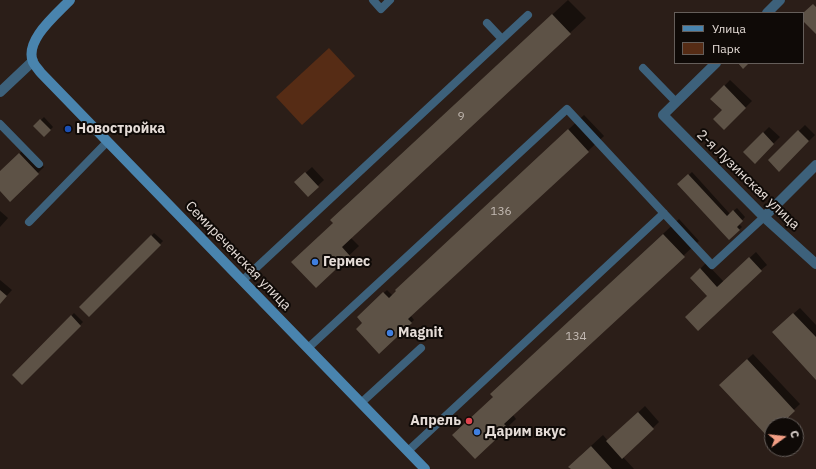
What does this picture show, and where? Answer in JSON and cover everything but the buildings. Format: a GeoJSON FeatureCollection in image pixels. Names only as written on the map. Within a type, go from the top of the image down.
{"type":"FeatureCollection","features":[{"type":"Feature","properties":{"kind":"main road"},"geometry":{"type":"LineString","coordinates":[[33,61],[33,46],[42,28],[70,0]]}},
{"type":"Feature","properties":{"kind":"main road","name":"Семиреченская улица"},"geometry":{"type":"LineString","coordinates":[[33,61],[40,73],[425,469]]}},
{"type":"Feature","properties":{"kind":"street"},"geometry":{"type":"LineString","coordinates":[[768,12],[780,0]]}},
{"type":"Feature","properties":{"kind":"street"},"geometry":{"type":"LineString","coordinates":[[0,92],[33,61]]}},
{"type":"Feature","properties":{"kind":"street"},"geometry":{"type":"LineString","coordinates":[[676,102],[715,64]]}},
{"type":"Feature","properties":{"kind":"street","name":"2-я Лузинская улица"},"geometry":{"type":"LineString","coordinates":[[676,102],[663,115],[764,217],[816,264]]}},
{"type":"Feature","properties":{"kind":"street"},"geometry":{"type":"LineString","coordinates":[[764,217],[816,165]]}},
{"type":"Feature","properties":{"kind":"lane"},"geometry":{"type":"LineString","coordinates":[[373,0],[381,9],[390,0]]}},
{"type":"Feature","properties":{"kind":"lane"},"geometry":{"type":"LineString","coordinates":[[242,280],[528,15]]}},
{"type":"Feature","properties":{"kind":"lane"},"geometry":{"type":"LineString","coordinates":[[487,23],[502,39]]}},
{"type":"Feature","properties":{"kind":"lane"},"geometry":{"type":"LineString","coordinates":[[643,68],[676,102]]}},
{"type":"Feature","properties":{"kind":"lane"},"geometry":{"type":"LineString","coordinates":[[308,348],[567,109],[712,265],[764,217]]}},
{"type":"Feature","properties":{"kind":"lane"},"geometry":{"type":"LineString","coordinates":[[0,124],[39,164]]}},
{"type":"Feature","properties":{"kind":"lane"},"geometry":{"type":"LineString","coordinates":[[29,222],[108,142]]}},
{"type":"Feature","properties":{"kind":"lane"},"geometry":{"type":"LineString","coordinates":[[408,451],[664,213]]}},
{"type":"Feature","properties":{"kind":"lane"},"geometry":{"type":"LineString","coordinates":[[361,403],[421,348]]}},
{"type":"Feature","properties":{"kind":"green space"},"geometry":{"type":"Polygon","coordinates":[[[329,48],[355,76],[302,125],[276,97],[329,48]]]}},
{"type":"Feature","properties":{"kind":"place","name":"Новостройка"},"geometry":{"type":"Point","coordinates":[68,129]}},
{"type":"Feature","properties":{"kind":"place","name":"Гермес"},"geometry":{"type":"Point","coordinates":[315,262]}},
{"type":"Feature","properties":{"kind":"place","name":"Magnit"},"geometry":{"type":"Point","coordinates":[390,333]}},
{"type":"Feature","properties":{"kind":"place","name":"Апрель"},"geometry":{"type":"Point","coordinates":[469,421]}},
{"type":"Feature","properties":{"kind":"place","name":"Дарим вкус"},"geometry":{"type":"Point","coordinates":[477,432]}}]}
